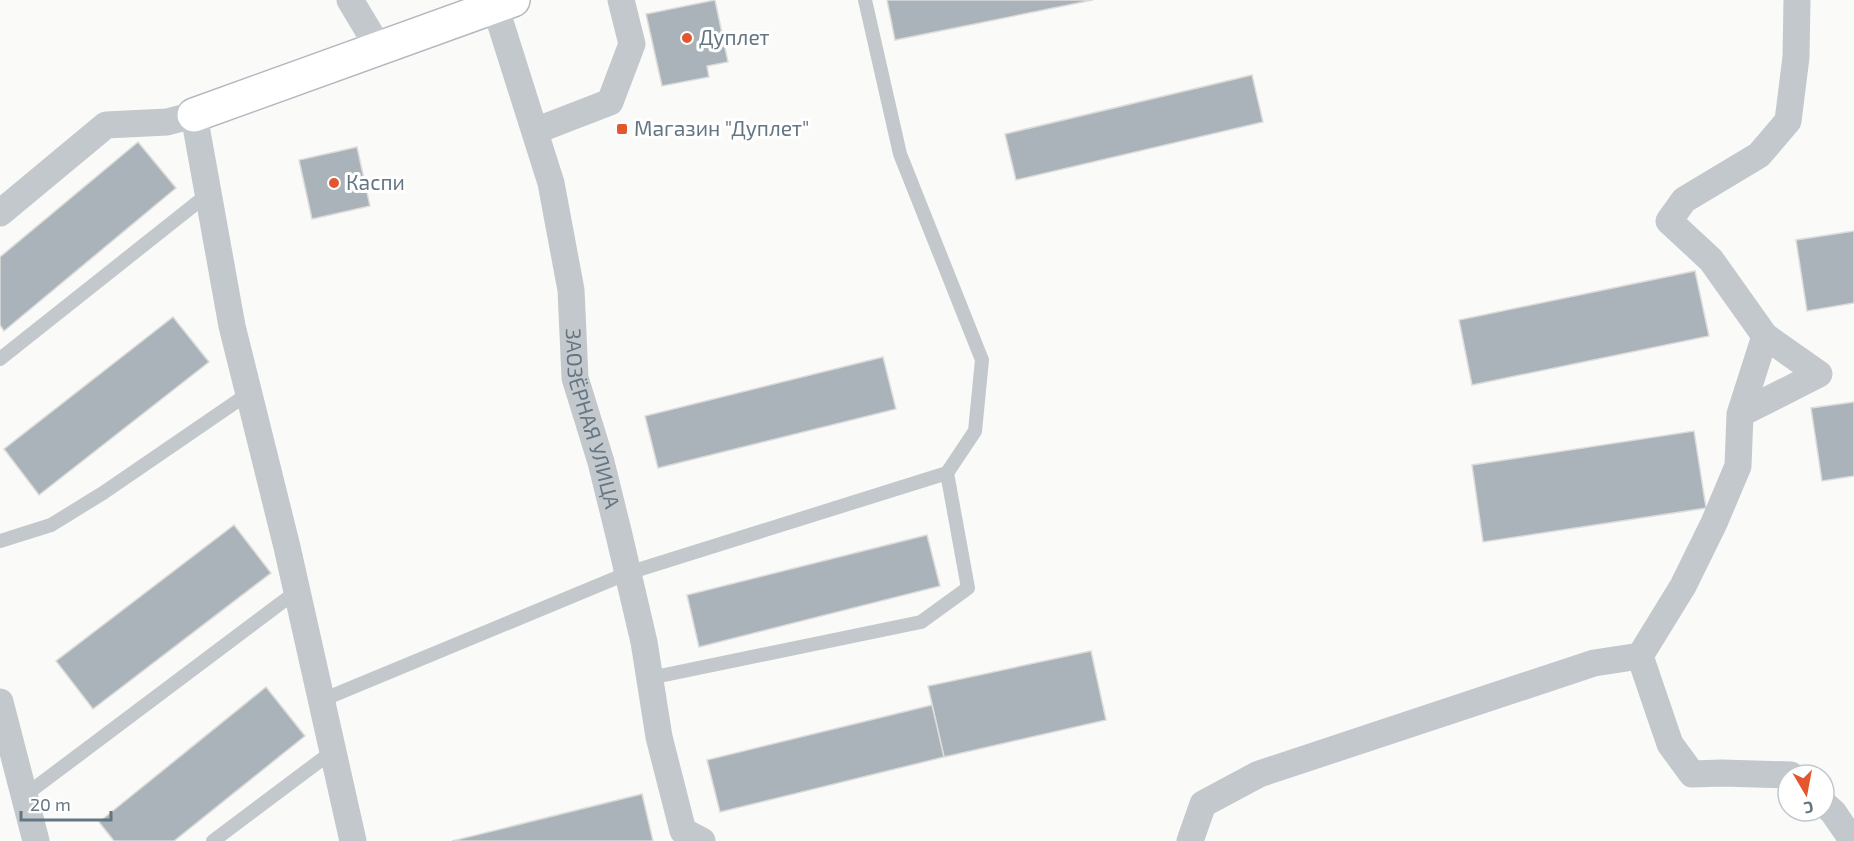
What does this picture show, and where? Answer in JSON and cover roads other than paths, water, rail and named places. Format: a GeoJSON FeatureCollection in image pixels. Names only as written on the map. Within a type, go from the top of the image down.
{"type":"FeatureCollection","features":[{"type":"Feature","properties":{"kind":"street"},"geometry":{"type":"LineString","coordinates":[[350,0],[380,50]]}},
{"type":"Feature","properties":{"kind":"street"},"geometry":{"type":"LineString","coordinates":[[535,131],[610,102],[632,44],[621,0]]}},
{"type":"Feature","properties":{"kind":"street"},"geometry":{"type":"LineString","coordinates":[[1740,414],[1820,375],[1766,336],[1711,260],[1669,221],[1684,200],[1758,155],[1788,121],[1796,57],[1797,0]]}},
{"type":"Feature","properties":{"kind":"street","name":"ЗАОЗЁРНАЯ УЛИЦА"},"geometry":{"type":"LineString","coordinates":[[0,213],[106,125],[167,122],[194,115],[380,50],[499,2],[551,183],[571,290],[575,378],[601,462],[644,642],[659,737],[689,838]]}},
{"type":"Feature","properties":{"kind":"street"},"geometry":{"type":"LineString","coordinates":[[194,115],[232,326],[297,591],[353,841]]}},
{"type":"Feature","properties":{"kind":"street"},"geometry":{"type":"LineString","coordinates":[[1766,336],[1740,414],[1738,466],[1714,523],[1683,586],[1641,656],[1670,744],[1692,774],[1722,772],[1776,774]]}},
{"type":"Feature","properties":{"kind":"street"},"geometry":{"type":"LineString","coordinates":[[1190,841],[1203,804],[1259,774],[1594,663],[1641,656]]}},
{"type":"Feature","properties":{"kind":"street"},"geometry":{"type":"LineString","coordinates":[[0,702],[36,841]]}},
{"type":"Feature","properties":{"kind":"street"},"geometry":{"type":"LineString","coordinates":[[1836,816],[1853,841]]}},
{"type":"Feature","properties":{"kind":"lane"},"geometry":{"type":"LineString","coordinates":[[322,700],[628,573],[947,473],[975,431],[982,360],[900,154],[865,0]]}},
{"type":"Feature","properties":{"kind":"lane"},"geometry":{"type":"LineString","coordinates":[[0,358],[208,194]]}},
{"type":"Feature","properties":{"kind":"lane"},"geometry":{"type":"LineString","coordinates":[[0,540],[51,525],[103,493],[249,393]]}},
{"type":"Feature","properties":{"kind":"lane"},"geometry":{"type":"LineString","coordinates":[[650,678],[921,622],[968,588],[947,473]]}},
{"type":"Feature","properties":{"kind":"lane"},"geometry":{"type":"LineString","coordinates":[[24,796],[297,591]]}},
{"type":"Feature","properties":{"kind":"lane"},"geometry":{"type":"LineString","coordinates":[[213,841],[333,751]]}},
{"type":"Feature","properties":{"kind":"place","name":"Дуплет"},"geometry":{"type":"Point","coordinates":[687,38]}},
{"type":"Feature","properties":{"kind":"place","name":"Магазин \"Дуплет\""},"geometry":{"type":"Point","coordinates":[622,129]}},
{"type":"Feature","properties":{"kind":"place","name":"Каспи"},"geometry":{"type":"Point","coordinates":[334,183]}}]}
